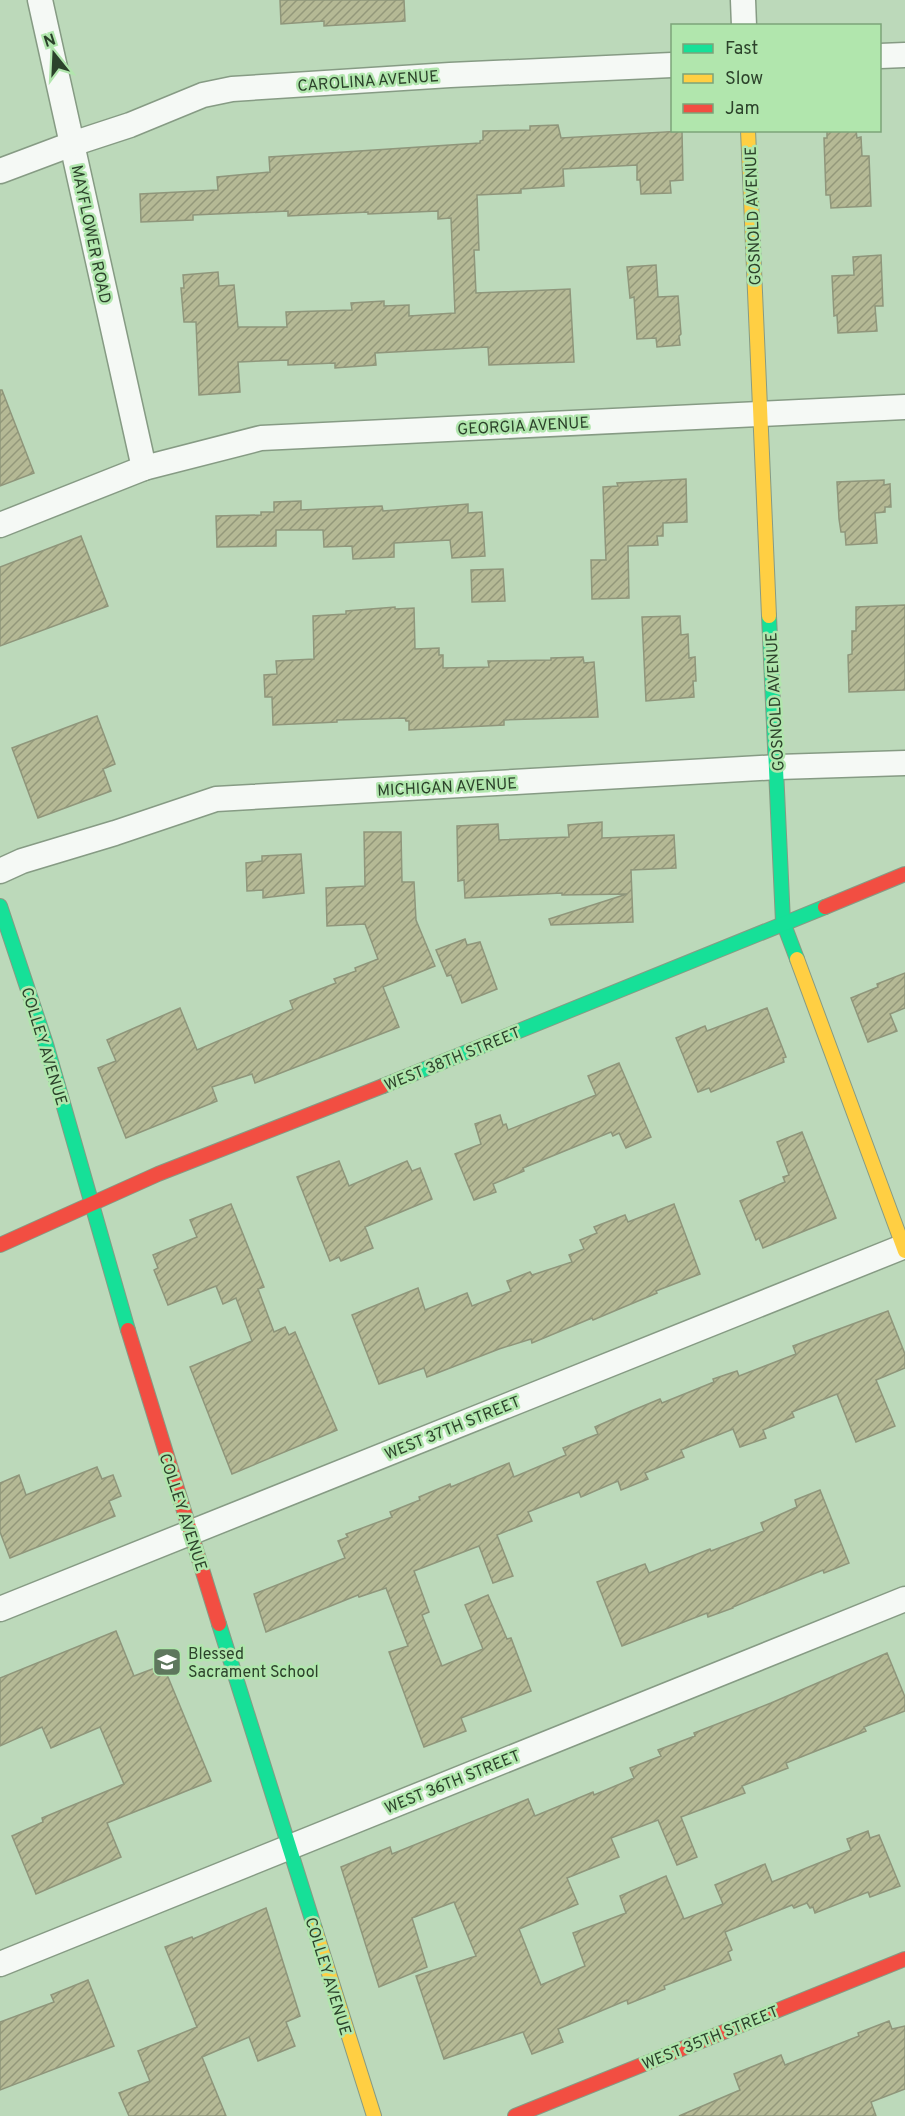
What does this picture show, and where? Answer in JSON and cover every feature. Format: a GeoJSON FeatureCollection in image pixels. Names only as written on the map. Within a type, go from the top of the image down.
{"type":"FeatureCollection","features":[{"type":"Feature","properties":{"kind":"main road","name":"GOSNOLD AVENUE"},"geometry":{"type":"LineString","coordinates":[[748,132],[759,414],[778,767],[783,922],[904,1248]]}},
{"type":"Feature","properties":{"kind":"main road","name":"WEST 38TH STREET"},"geometry":{"type":"LineString","coordinates":[[0,1245],[158,1174],[472,1051],[905,874]]}},
{"type":"Feature","properties":{"kind":"main road","name":"COLLEY AVENUE"},"geometry":{"type":"LineString","coordinates":[[0,906],[46,1044],[137,1363],[374,2116]]}},
{"type":"Feature","properties":{"kind":"main road","name":"WEST 35TH STREET"},"geometry":{"type":"LineString","coordinates":[[516,2116],[905,1959]]}},
{"type":"Feature","properties":{"kind":"street","name":"MAYFLOWER ROAD"},"geometry":{"type":"LineString","coordinates":[[40,0],[144,468]]}},
{"type":"Feature","properties":{"kind":"street"},"geometry":{"type":"LineString","coordinates":[[743,0],[744,24]]}},
{"type":"Feature","properties":{"kind":"street"},"geometry":{"type":"LineString","coordinates":[[881,56],[905,55]]}},
{"type":"Feature","properties":{"kind":"street","name":"CAROLINA AVENUE"},"geometry":{"type":"LineString","coordinates":[[0,171],[130,125],[203,95],[232,88],[671,65]]}},
{"type":"Feature","properties":{"kind":"street","name":"GEORGIA AVENUE"},"geometry":{"type":"LineString","coordinates":[[0,525],[144,468],[261,438],[905,407]]}},
{"type":"Feature","properties":{"kind":"street","name":"MICHIGAN AVENUE"},"geometry":{"type":"LineString","coordinates":[[0,871],[22,861],[216,799],[778,767],[905,763]]}},
{"type":"Feature","properties":{"kind":"street","name":"WEST 37TH STREET"},"geometry":{"type":"LineString","coordinates":[[0,1609],[904,1248]]}},
{"type":"Feature","properties":{"kind":"street","name":"WEST 36TH STREET"},"geometry":{"type":"LineString","coordinates":[[0,1964],[905,1599]]}},
{"type":"Feature","properties":{"kind":"building"},"geometry":{"type":"Polygon","coordinates":[[[280,0],[404,0],[405,21],[324,26],[324,21],[281,24],[280,0]]]}},
{"type":"Feature","properties":{"kind":"building"},"geometry":{"type":"Polygon","coordinates":[[[558,125],[561,138],[682,132],[683,180],[670,181],[671,193],[641,194],[640,180],[637,180],[637,165],[563,169],[564,186],[521,189],[521,193],[477,195],[479,250],[474,250],[476,293],[570,289],[574,362],[489,365],[488,347],[375,353],[376,365],[335,368],[335,363],[288,365],[288,360],[238,362],[240,392],[199,395],[196,322],[184,322],[181,288],[184,288],[183,275],[218,272],[219,286],[234,285],[238,327],[287,327],[286,312],[352,310],[351,303],[384,301],[384,306],[409,305],[409,316],[455,313],[451,218],[438,219],[438,211],[288,216],[288,211],[193,215],[193,220],[141,222],[140,194],[218,190],[217,177],[270,172],[269,157],[480,143],[483,140],[483,131],[530,130],[530,126],[558,125]]]}},
{"type":"Feature","properties":{"kind":"building"},"geometry":{"type":"Polygon","coordinates":[[[827,132],[856,132],[857,138],[861,137],[862,156],[869,156],[871,206],[831,208],[830,195],[826,195],[824,138],[827,138],[827,132]]]}},
{"type":"Feature","properties":{"kind":"building"},"geometry":{"type":"Polygon","coordinates":[[[881,255],[883,306],[875,306],[877,331],[838,333],[837,315],[834,316],[832,276],[854,275],[853,257],[881,255]]]}},
{"type":"Feature","properties":{"kind":"building"},"geometry":{"type":"Polygon","coordinates":[[[656,265],[658,297],[678,296],[680,345],[657,347],[656,338],[637,339],[634,297],[630,298],[627,267],[656,265]]]}},
{"type":"Feature","properties":{"kind":"building"},"geometry":{"type":"Polygon","coordinates":[[[0,390],[2,390],[34,473],[0,486],[0,390]]]}},
{"type":"Feature","properties":{"kind":"building"},"geometry":{"type":"Polygon","coordinates":[[[686,479],[687,522],[663,523],[663,536],[657,536],[658,545],[628,546],[629,598],[592,599],[591,560],[606,560],[603,487],[618,486],[617,483],[686,479]]]}},
{"type":"Feature","properties":{"kind":"building"},"geometry":{"type":"Polygon","coordinates":[[[884,480],[884,485],[890,484],[891,507],[885,507],[885,512],[875,513],[877,543],[846,545],[845,532],[841,532],[839,519],[837,482],[884,480]]]}},
{"type":"Feature","properties":{"kind":"building"},"geometry":{"type":"Polygon","coordinates":[[[301,501],[301,510],[382,506],[383,511],[468,504],[468,513],[482,512],[485,556],[452,558],[450,540],[394,543],[394,557],[353,559],[352,546],[324,547],[323,530],[276,530],[276,546],[217,547],[216,516],[261,515],[261,512],[274,512],[274,502],[301,501]]]}},
{"type":"Feature","properties":{"kind":"building"},"geometry":{"type":"Polygon","coordinates":[[[81,536],[108,606],[0,646],[0,567],[81,536]]]}},
{"type":"Feature","properties":{"kind":"building"},"geometry":{"type":"Polygon","coordinates":[[[503,569],[505,601],[472,602],[471,570],[503,569]]]}},
{"type":"Feature","properties":{"kind":"building"},"geometry":{"type":"Polygon","coordinates":[[[905,605],[905,690],[849,692],[848,655],[852,654],[852,631],[856,631],[856,607],[905,605]]]}},
{"type":"Feature","properties":{"kind":"building"},"geometry":{"type":"Polygon","coordinates":[[[395,607],[395,609],[414,608],[415,649],[439,648],[439,655],[443,655],[443,668],[489,667],[488,661],[551,660],[551,658],[583,657],[584,663],[594,662],[598,717],[504,720],[504,725],[409,730],[409,721],[405,718],[273,725],[272,697],[265,697],[264,675],[277,674],[276,661],[314,659],[313,616],[395,607]]]}},
{"type":"Feature","properties":{"kind":"building"},"geometry":{"type":"Polygon","coordinates":[[[680,616],[681,635],[688,634],[689,658],[695,657],[694,697],[646,701],[642,617],[680,616]]]}},
{"type":"Feature","properties":{"kind":"building"},"geometry":{"type":"Polygon","coordinates":[[[97,716],[115,764],[103,769],[111,791],[38,818],[12,748],[97,716]]]}},
{"type":"Feature","properties":{"kind":"building"},"geometry":{"type":"Polygon","coordinates":[[[602,822],[602,838],[674,835],[676,868],[631,870],[633,922],[551,925],[549,919],[627,894],[562,895],[562,893],[465,898],[464,880],[458,881],[457,826],[498,824],[499,840],[569,837],[568,825],[602,822]]]}},
{"type":"Feature","properties":{"kind":"building"},"geometry":{"type":"Polygon","coordinates":[[[364,832],[401,832],[402,882],[414,882],[416,920],[435,966],[383,987],[399,1027],[255,1083],[252,1074],[212,1087],[217,1101],[126,1138],[98,1068],[116,1061],[107,1040],[180,1008],[197,1050],[293,1009],[290,1001],[336,983],[334,979],[356,971],[355,968],[378,959],[365,924],[327,926],[326,888],[365,886],[364,832]]]}},
{"type":"Feature","properties":{"kind":"building"},"geometry":{"type":"Polygon","coordinates":[[[301,854],[304,893],[263,898],[263,890],[247,891],[246,863],[262,861],[262,856],[301,854]]]}},
{"type":"Feature","properties":{"kind":"building"},"geometry":{"type":"Polygon","coordinates":[[[465,939],[467,945],[480,942],[497,989],[462,1003],[451,975],[447,976],[436,950],[465,939]]]}},
{"type":"Feature","properties":{"kind":"building"},"geometry":{"type":"Polygon","coordinates":[[[905,973],[905,1008],[890,1014],[897,1031],[868,1042],[851,998],[905,973]]]}},
{"type":"Feature","properties":{"kind":"building"},"geometry":{"type":"Polygon","coordinates":[[[767,1008],[786,1057],[783,1058],[784,1062],[711,1092],[709,1088],[698,1092],[676,1038],[705,1026],[707,1031],[767,1008]]]}},
{"type":"Feature","properties":{"kind":"building"},"geometry":{"type":"Polygon","coordinates":[[[619,1063],[651,1137],[626,1148],[619,1133],[613,1136],[611,1132],[523,1168],[524,1171],[493,1184],[496,1192],[474,1200],[455,1154],[481,1144],[475,1124],[500,1115],[503,1125],[506,1124],[508,1130],[596,1095],[588,1076],[619,1063]]]}},
{"type":"Feature","properties":{"kind":"building"},"geometry":{"type":"Polygon","coordinates":[[[802,1132],[836,1218],[763,1248],[759,1238],[756,1240],[740,1201],[785,1182],[783,1177],[789,1175],[777,1142],[802,1132]]]}},
{"type":"Feature","properties":{"kind":"building"},"geometry":{"type":"Polygon","coordinates":[[[339,1161],[349,1186],[407,1161],[412,1171],[420,1168],[432,1199],[365,1227],[373,1248],[341,1261],[339,1257],[330,1261],[297,1177],[339,1161]]]}},
{"type":"Feature","properties":{"kind":"building"},"geometry":{"type":"Polygon","coordinates":[[[231,1204],[264,1287],[258,1289],[274,1332],[285,1327],[289,1335],[295,1332],[337,1430],[232,1474],[190,1367],[252,1341],[236,1298],[223,1304],[216,1286],[168,1305],[154,1270],[158,1268],[153,1255],[197,1237],[190,1220],[231,1204]]]}},
{"type":"Feature","properties":{"kind":"building"},"geometry":{"type":"Polygon","coordinates":[[[674,1204],[700,1274],[593,1320],[592,1318],[532,1343],[531,1339],[499,1349],[427,1377],[424,1368],[379,1384],[352,1315],[418,1288],[425,1310],[467,1293],[472,1306],[511,1291],[507,1281],[530,1272],[532,1275],[572,1262],[569,1255],[584,1249],[580,1240],[597,1233],[594,1227],[625,1215],[628,1222],[674,1204]]]}},
{"type":"Feature","properties":{"kind":"building"},"geometry":{"type":"Polygon","coordinates":[[[888,1311],[905,1354],[905,1368],[876,1380],[895,1426],[856,1442],[837,1394],[792,1412],[794,1417],[763,1430],[766,1438],[740,1447],[733,1429],[681,1450],[684,1457],[645,1473],[648,1479],[621,1490],[618,1481],[581,1497],[579,1492],[528,1512],[532,1521],[497,1535],[513,1576],[493,1583],[479,1546],[414,1571],[429,1612],[422,1615],[442,1666],[483,1649],[465,1605],[488,1595],[507,1639],[511,1638],[531,1691],[461,1718],[466,1731],[424,1747],[389,1652],[408,1646],[386,1588],[359,1597],[358,1595],[266,1632],[254,1594],[345,1558],[338,1541],[348,1537],[346,1534],[392,1517],[390,1512],[420,1500],[419,1497],[450,1484],[451,1487],[509,1463],[514,1477],[566,1455],[563,1448],[598,1434],[595,1427],[631,1411],[660,1399],[662,1403],[714,1382],[713,1379],[737,1371],[739,1376],[796,1354],[793,1346],[888,1311]]]}},
{"type":"Feature","properties":{"kind":"building"},"geometry":{"type":"Polygon","coordinates":[[[97,1467],[102,1479],[113,1475],[121,1496],[109,1501],[115,1516],[10,1558],[0,1532],[0,1483],[19,1475],[26,1495],[97,1467]]]}},
{"type":"Feature","properties":{"kind":"building"},"geometry":{"type":"Polygon","coordinates":[[[820,1490],[849,1563],[824,1573],[823,1570],[733,1608],[708,1617],[707,1613],[622,1646],[597,1582],[645,1564],[649,1573],[764,1531],[761,1523],[797,1507],[795,1500],[820,1490]]]}},
{"type":"Feature","properties":{"kind":"building"},"geometry":{"type":"Polygon","coordinates":[[[116,1631],[134,1676],[163,1665],[211,1781],[107,1823],[121,1857],[36,1894],[12,1836],[43,1822],[42,1818],[124,1784],[100,1727],[51,1748],[42,1727],[0,1746],[0,1678],[116,1631]]]}},
{"type":"Feature","properties":{"kind":"building"},"geometry":{"type":"Polygon","coordinates":[[[887,1653],[905,1697],[905,1711],[864,1727],[866,1731],[786,1763],[788,1768],[742,1786],[745,1793],[681,1817],[697,1857],[677,1865],[658,1820],[611,1838],[619,1857],[567,1878],[578,1904],[519,1929],[541,1985],[585,1966],[573,1933],[626,1913],[620,1896],[666,1876],[684,1919],[723,1904],[715,1885],[765,1864],[772,1882],[851,1850],[847,1839],[868,1831],[870,1838],[879,1835],[900,1886],[870,1897],[868,1892],[815,1913],[813,1907],[810,1908],[807,1903],[794,1908],[792,1905],[725,1932],[732,1950],[728,1952],[731,1960],[664,1986],[665,1989],[628,2004],[627,2000],[558,2029],[563,2042],[532,2054],[523,2032],[444,2059],[416,1976],[476,1956],[454,1902],[412,1918],[427,1967],[379,1987],[341,1867],[390,1847],[392,1854],[528,1799],[535,1816],[593,1792],[594,1795],[634,1778],[630,1768],[661,1756],[658,1750],[887,1653]]]}},
{"type":"Feature","properties":{"kind":"building"},"geometry":{"type":"Polygon","coordinates":[[[266,1908],[300,2016],[286,2022],[295,2046],[258,2061],[249,2037],[202,2057],[226,2116],[129,2116],[119,2093],[150,2081],[138,2051],[197,2027],[165,1947],[192,1937],[193,1939],[266,1908]]]}},
{"type":"Feature","properties":{"kind":"building"},"geometry":{"type":"Polygon","coordinates":[[[88,1980],[114,2046],[0,2090],[0,2022],[54,2002],[51,1995],[88,1980]]]}},
{"type":"Feature","properties":{"kind":"building"},"geometry":{"type":"Polygon","coordinates":[[[889,2021],[892,2029],[905,2026],[905,2089],[871,2102],[876,2116],[679,2116],[740,2090],[734,2074],[781,2055],[785,2065],[859,2036],[858,2033],[889,2021]]]}},
{"type":"Feature","properties":{"kind":"traffic: fast"},"geometry":{"type":"LineString","coordinates":[[769,616],[783,922],[797,959]]}},
{"type":"Feature","properties":{"kind":"traffic: fast"},"geometry":{"type":"LineString","coordinates":[[0,906],[46,1044],[128,1330]]}},
{"type":"Feature","properties":{"kind":"traffic: fast"},"geometry":{"type":"LineString","coordinates":[[383,1086],[825,907]]}},
{"type":"Feature","properties":{"kind":"traffic: fast"},"geometry":{"type":"LineString","coordinates":[[219,1624],[315,1929]]}},
{"type":"Feature","properties":{"kind":"traffic: slow"},"geometry":{"type":"LineString","coordinates":[[748,132],[769,616]]}},
{"type":"Feature","properties":{"kind":"traffic: slow"},"geometry":{"type":"LineString","coordinates":[[797,959],[905,1251]]}},
{"type":"Feature","properties":{"kind":"traffic: slow"},"geometry":{"type":"LineString","coordinates":[[315,1929],[374,2116]]}},
{"type":"Feature","properties":{"kind":"traffic: jam"},"geometry":{"type":"LineString","coordinates":[[825,907],[905,874]]}},
{"type":"Feature","properties":{"kind":"traffic: jam"},"geometry":{"type":"LineString","coordinates":[[0,1245],[158,1174],[383,1086]]}},
{"type":"Feature","properties":{"kind":"traffic: jam"},"geometry":{"type":"LineString","coordinates":[[128,1330],[219,1624]]}},
{"type":"Feature","properties":{"kind":"traffic: jam"},"geometry":{"type":"LineString","coordinates":[[515,2116],[905,1959]]}},
{"type":"Feature","properties":{"kind":"place","name":"Blessed Sacrament School"},"geometry":{"type":"Point","coordinates":[167,1662]}}]}
